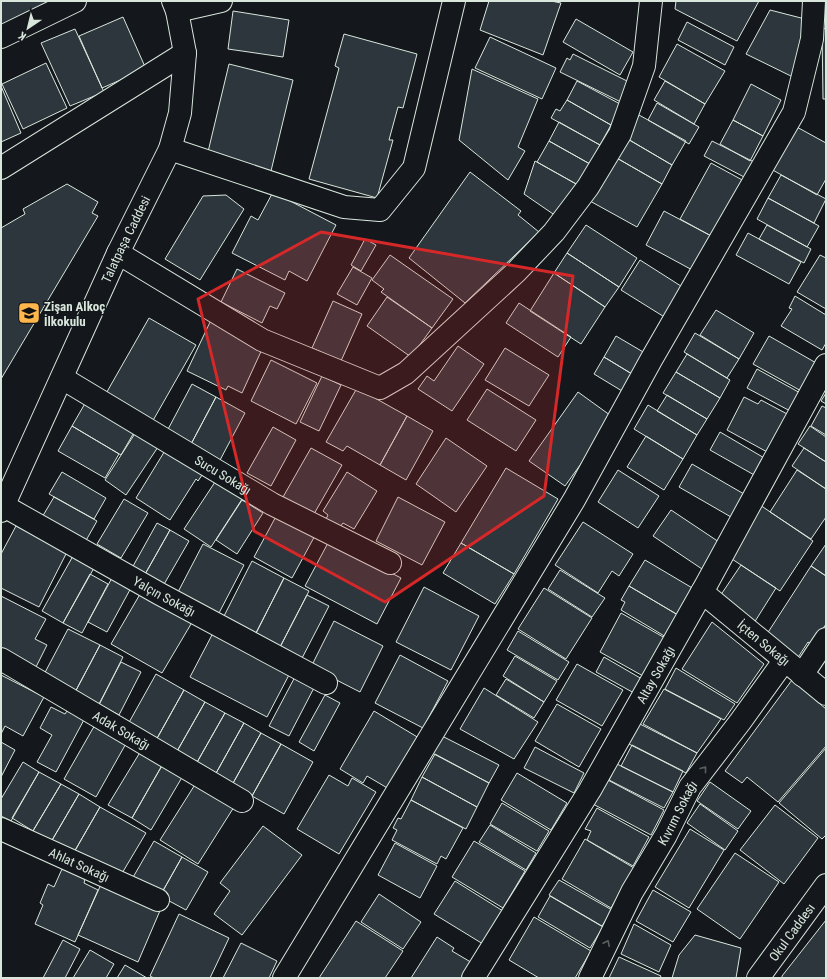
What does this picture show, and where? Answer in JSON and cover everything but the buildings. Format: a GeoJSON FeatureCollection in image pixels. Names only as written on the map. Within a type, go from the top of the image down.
{"type":"FeatureCollection","features":[{"type":"Feature","properties":{"kind":"street"},"geometry":{"type":"LineString","coordinates":[[1,37],[75,1]]}},
{"type":"Feature","properties":{"kind":"street"},"geometry":{"type":"LineString","coordinates":[[175,6],[220,1]]}},
{"type":"Feature","properties":{"kind":"street"},"geometry":{"type":"LineString","coordinates":[[170,149],[344,207],[380,210],[414,168],[454,1]]}},
{"type":"Feature","properties":{"kind":"street"},"geometry":{"type":"LineString","coordinates":[[118,253],[262,340],[380,388],[406,373],[516,272],[554,232],[588,187],[620,134],[644,66],[651,1]]}},
{"type":"Feature","properties":{"kind":"street"},"geometry":{"type":"LineString","coordinates":[[284,978],[574,500],[652,360],[794,112],[812,39],[814,1]]}},
{"type":"Feature","properties":{"kind":"street","name":"Talatpaşa Caddesi"},"geometry":{"type":"LineString","coordinates":[[2,508],[118,253],[170,149],[180,113],[185,53],[175,6]]}},
{"type":"Feature","properties":{"kind":"street"},"geometry":{"type":"LineString","coordinates":[[1,168],[185,53]]}},
{"type":"Feature","properties":{"kind":"street","name":"Altay Sokağı"},"geometry":{"type":"LineString","coordinates":[[473,978],[590,790],[702,592],[826,365]]}},
{"type":"Feature","properties":{"kind":"street","name":"Sucu Sokağı"},"geometry":{"type":"LineString","coordinates":[[62,378],[272,504],[390,563]]}},
{"type":"Feature","properties":{"kind":"street","name":"Yalçın Sokağı"},"geometry":{"type":"LineString","coordinates":[[2,508],[326,683]]}},
{"type":"Feature","properties":{"kind":"street","name":"İçten Sokağı"},"geometry":{"type":"LineString","coordinates":[[702,592],[826,694]]}},
{"type":"Feature","properties":{"kind":"street"},"geometry":{"type":"LineString","coordinates":[[802,675],[826,640]]}},
{"type":"Feature","properties":{"kind":"street","name":"Adak Sokağı"},"geometry":{"type":"LineString","coordinates":[[1,660],[242,801]]}},
{"type":"Feature","properties":{"kind":"street","name":"Kıvrım Sokağı"},"geometry":{"type":"LineString","coordinates":[[590,978],[632,892],[666,835],[690,787],[740,722],[784,661]]}},
{"type":"Feature","properties":{"kind":"street","name":"Ahlat Sokağı"},"geometry":{"type":"LineString","coordinates":[[1,829],[158,900]]}},
{"type":"Feature","properties":{"kind":"street","name":"Okul Caddesı"},"geometry":{"type":"LineString","coordinates":[[758,978],[826,886]]}},
{"type":"Feature","properties":{"kind":"highlighted area"},"geometry":{"type":"Polygon","coordinates":[[[321,232],[573,276],[544,496],[385,602],[254,531],[198,299],[321,232]]]}},
{"type":"Feature","properties":{"kind":"place","name":"Zişan Alkoç İlkokulu"},"geometry":{"type":"Point","coordinates":[29,313]}}]}
